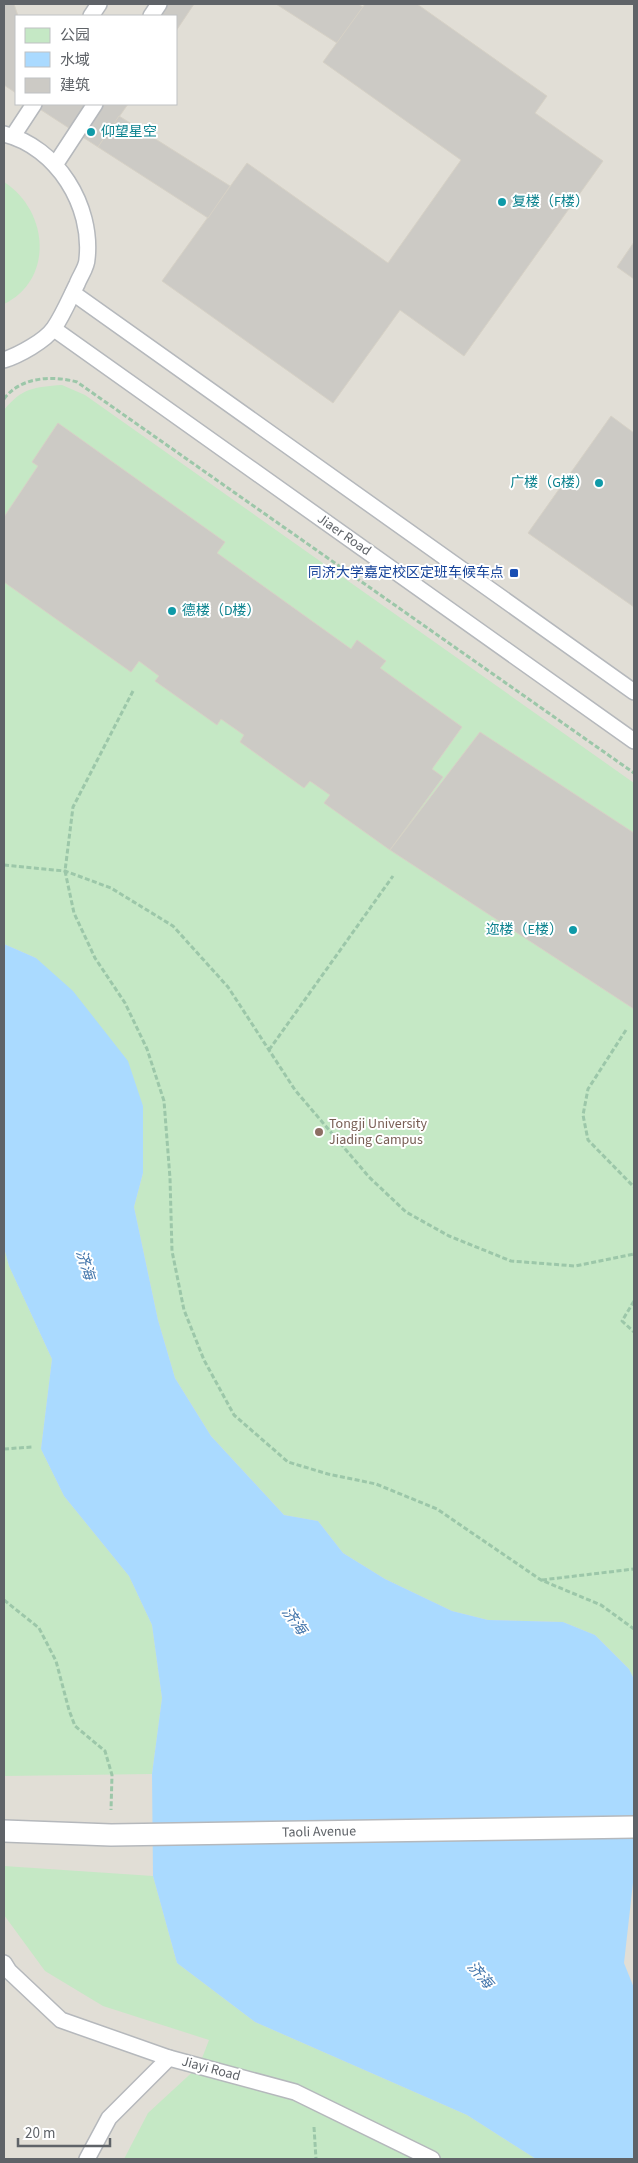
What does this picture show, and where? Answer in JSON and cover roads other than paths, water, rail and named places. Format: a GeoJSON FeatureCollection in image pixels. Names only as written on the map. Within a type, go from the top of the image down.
{"type":"FeatureCollection","features":[{"type":"Feature","properties":{"kind":"street","name":"Taoli Avenue"},"geometry":{"type":"LineString","coordinates":[[4,1831],[119,1835],[634,1827]]}},
{"type":"Feature","properties":{"kind":"lane"},"geometry":{"type":"LineString","coordinates":[[92,15],[99,4]]}},
{"type":"Feature","properties":{"kind":"lane"},"geometry":{"type":"LineString","coordinates":[[152,15],[159,4]]}},
{"type":"Feature","properties":{"kind":"lane"},"geometry":{"type":"LineString","coordinates":[[4,360],[29,349],[54,329],[88,261],[87,226],[76,193],[56,165],[36,148],[9,135],[33,105]]}},
{"type":"Feature","properties":{"kind":"lane"},"geometry":{"type":"LineString","coordinates":[[56,165],[94,105]]}},
{"type":"Feature","properties":{"kind":"lane"},"geometry":{"type":"LineString","coordinates":[[72,293],[634,692]]}},
{"type":"Feature","properties":{"kind":"lane","name":"Jiaer Road"},"geometry":{"type":"LineString","coordinates":[[54,329],[634,741]]}},
{"type":"Feature","properties":{"kind":"lane","name":"Jiayi Road"},"geometry":{"type":"LineString","coordinates":[[4,1963],[9,1971],[61,2020],[168,2058],[295,2092],[432,2159]]}},
{"type":"Feature","properties":{"kind":"lane"},"geometry":{"type":"LineString","coordinates":[[87,2159],[109,2118],[168,2058]]}},
{"type":"Feature","properties":{"kind":"water","name":"济海"},"geometry":{"type":"Polygon","coordinates":[[[4,944],[36,958],[73,991],[128,1061],[143,1106],[143,1173],[134,1207],[158,1320],[175,1378],[211,1436],[284,1515],[318,1521],[343,1553],[385,1579],[452,1611],[488,1620],[563,1622],[595,1635],[629,1669],[634,1679],[634,1874],[624,1963],[634,1988],[634,2159],[536,2159],[467,2115],[255,2022],[177,1963],[153,1876],[152,1774],[162,1698],[152,1625],[129,1576],[64,1496],[41,1449],[52,1359],[9,1266],[4,1248],[4,944]]]}},
{"type":"Feature","properties":{"kind":"place","name":"仰望星空"},"geometry":{"type":"Point","coordinates":[91,132]}},
{"type":"Feature","properties":{"kind":"place","name":"复楼（F楼）"},"geometry":{"type":"Point","coordinates":[502,202]}},
{"type":"Feature","properties":{"kind":"place","name":"广楼（G楼）"},"geometry":{"type":"Point","coordinates":[599,483]}},
{"type":"Feature","properties":{"kind":"place","name":"同济大学嘉定校区定班车候车点"},"geometry":{"type":"Point","coordinates":[514,573]}},
{"type":"Feature","properties":{"kind":"place","name":"德楼（D楼）"},"geometry":{"type":"Point","coordinates":[172,611]}},
{"type":"Feature","properties":{"kind":"place","name":"迩楼（E楼）"},"geometry":{"type":"Point","coordinates":[573,930]}},
{"type":"Feature","properties":{"kind":"place","name":"Tongji University Jiading Campus"},"geometry":{"type":"Point","coordinates":[319,1132]}}]}
